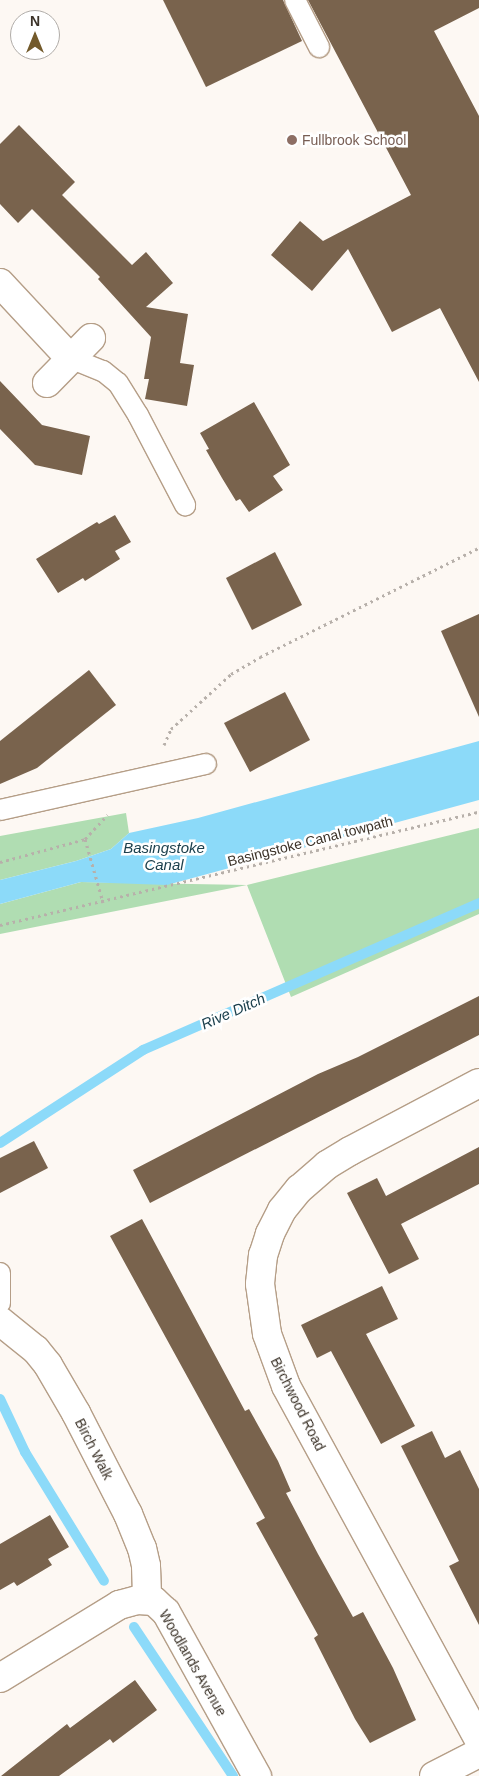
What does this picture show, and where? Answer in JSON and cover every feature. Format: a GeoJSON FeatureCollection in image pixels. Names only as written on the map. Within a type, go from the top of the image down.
{"type":"FeatureCollection","features":[{"type":"Feature","properties":{"kind":"street"},"geometry":{"type":"LineString","coordinates":[[0,283],[70,358]]}},
{"type":"Feature","properties":{"kind":"street"},"geometry":{"type":"LineString","coordinates":[[47,384],[91,338]]}},
{"type":"Feature","properties":{"kind":"street","name":"Birchwood Road"},"geometry":{"type":"LineString","coordinates":[[479,1082],[350,1151],[306,1183],[282,1210],[270,1234],[263,1255],[260,1284],[266,1334],[286,1386],[479,1740]]}},
{"type":"Feature","properties":{"kind":"street","name":"Birch Walk"},"geometry":{"type":"LineString","coordinates":[[0,1321],[36,1350],[48,1365],[76,1413],[128,1514],[142,1548],[147,1574],[147,1600]]}},
{"type":"Feature","properties":{"kind":"street","name":"Woodlands Avenue"},"geometry":{"type":"LineString","coordinates":[[0,1678],[106,1611],[130,1601],[147,1600],[159,1604],[166,1612],[257,1776]]}},
{"type":"Feature","properties":{"kind":"street"},"geometry":{"type":"LineString","coordinates":[[434,1776],[479,1753]]}},
{"type":"Feature","properties":{"kind":"lane"},"geometry":{"type":"LineString","coordinates":[[295,0],[319,47]]}},
{"type":"Feature","properties":{"kind":"lane"},"geometry":{"type":"LineString","coordinates":[[70,358],[103,371],[118,383],[138,415],[185,505]]}},
{"type":"Feature","properties":{"kind":"lane"},"geometry":{"type":"LineString","coordinates":[[0,810],[206,764]]}},
{"type":"Feature","properties":{"kind":"lane"},"geometry":{"type":"LineString","coordinates":[[0,1273],[0,1303]]}},
{"type":"Feature","properties":{"kind":"path"},"geometry":{"type":"LineString","coordinates":[[143,778],[159,755],[171,730],[231,674],[260,657],[479,548]]}},
{"type":"Feature","properties":{"kind":"path","name":"Basingstoke Canal towpath"},"geometry":{"type":"LineString","coordinates":[[0,926],[479,812]]}},
{"type":"Feature","properties":{"kind":"path"},"geometry":{"type":"LineString","coordinates":[[0,862],[85,839],[109,813]]}},
{"type":"Feature","properties":{"kind":"path"},"geometry":{"type":"LineString","coordinates":[[85,839],[103,902]]}},
{"type":"Feature","properties":{"kind":"green space"},"geometry":{"type":"Polygon","coordinates":[[[126,813],[129,833],[111,849],[76,861],[0,880],[0,836],[126,813]]]}},
{"type":"Feature","properties":{"kind":"green space"},"geometry":{"type":"Polygon","coordinates":[[[479,828],[479,914],[291,997],[247,885],[479,828]]]}},
{"type":"Feature","properties":{"kind":"green space"},"geometry":{"type":"Polygon","coordinates":[[[81,882],[247,885],[0,934],[0,904],[81,882]]]}},
{"type":"Feature","properties":{"kind":"water","name":"Basingstoke Canal"},"geometry":{"type":"Polygon","coordinates":[[[479,741],[479,800],[167,885],[81,882],[0,904],[0,880],[76,861],[111,849],[129,833],[198,818],[479,741]]]}},
{"type":"Feature","properties":{"kind":"building"},"geometry":{"type":"Polygon","coordinates":[[[163,0],[283,0],[302,41],[206,87],[163,0]]]}},
{"type":"Feature","properties":{"kind":"building","name":"Fullbrook School"},"geometry":{"type":"Polygon","coordinates":[[[308,0],[479,0],[479,8],[434,31],[479,116],[479,382],[440,308],[392,332],[348,249],[312,291],[271,255],[300,221],[323,241],[411,195],[308,0]]]}},
{"type":"Feature","properties":{"kind":"building"},"geometry":{"type":"Polygon","coordinates":[[[19,125],[75,182],[62,195],[132,265],[146,252],[173,283],[146,307],[188,314],[180,363],[194,365],[187,406],[145,399],[149,379],[144,379],[151,337],[98,279],[100,277],[32,209],[18,223],[0,204],[0,144],[19,125]]]}},
{"type":"Feature","properties":{"kind":"building"},"geometry":{"type":"Polygon","coordinates":[[[0,381],[42,425],[90,436],[82,475],[35,465],[0,429],[0,381]]]}},
{"type":"Feature","properties":{"kind":"building"},"geometry":{"type":"Polygon","coordinates":[[[254,402],[290,465],[273,476],[283,490],[249,512],[240,499],[236,501],[206,450],[209,449],[200,433],[254,402]]]}},
{"type":"Feature","properties":{"kind":"building"},"geometry":{"type":"Polygon","coordinates":[[[115,515],[131,542],[115,551],[120,559],[85,581],[83,578],[58,593],[36,559],[97,522],[99,524],[115,515]]]}},
{"type":"Feature","properties":{"kind":"building"},"geometry":{"type":"Polygon","coordinates":[[[275,552],[302,605],[252,630],[226,578],[275,552]]]}},
{"type":"Feature","properties":{"kind":"building"},"geometry":{"type":"Polygon","coordinates":[[[479,614],[479,717],[441,631],[479,614]]]}},
{"type":"Feature","properties":{"kind":"building"},"geometry":{"type":"Polygon","coordinates":[[[89,670],[116,705],[37,768],[0,784],[0,741],[89,670]]]}},
{"type":"Feature","properties":{"kind":"building"},"geometry":{"type":"Polygon","coordinates":[[[285,692],[310,740],[250,772],[224,723],[285,692]]]}},
{"type":"Feature","properties":{"kind":"building"},"geometry":{"type":"Polygon","coordinates":[[[479,996],[479,1035],[150,1203],[133,1170],[318,1074],[358,1057],[479,996]]]}},
{"type":"Feature","properties":{"kind":"building"},"geometry":{"type":"Polygon","coordinates":[[[34,1141],[48,1168],[0,1193],[0,1158],[34,1141]]]}},
{"type":"Feature","properties":{"kind":"building"},"geometry":{"type":"Polygon","coordinates":[[[479,1147],[479,1184],[401,1224],[419,1259],[389,1274],[347,1193],[377,1178],[386,1196],[479,1147]]]}},
{"type":"Feature","properties":{"kind":"building"},"geometry":{"type":"Polygon","coordinates":[[[142,1219],[245,1411],[249,1409],[278,1461],[291,1491],[286,1493],[318,1554],[353,1617],[363,1612],[393,1668],[416,1720],[370,1743],[355,1719],[314,1638],[318,1635],[256,1523],[265,1518],[110,1236],[142,1219]]]}},
{"type":"Feature","properties":{"kind":"building"},"geometry":{"type":"Polygon","coordinates":[[[382,1286],[398,1319],[366,1334],[415,1426],[381,1444],[331,1351],[317,1358],[301,1325],[382,1286]]]}},
{"type":"Feature","properties":{"kind":"building"},"geometry":{"type":"Polygon","coordinates":[[[432,1431],[445,1458],[460,1450],[479,1489],[479,1625],[449,1566],[459,1561],[401,1446],[432,1431]]]}},
{"type":"Feature","properties":{"kind":"building"},"geometry":{"type":"Polygon","coordinates":[[[50,1515],[69,1547],[48,1559],[52,1565],[17,1586],[14,1582],[0,1590],[0,1544],[50,1515]]]}},
{"type":"Feature","properties":{"kind":"building"},"geometry":{"type":"Polygon","coordinates":[[[135,1680],[157,1710],[113,1743],[110,1739],[59,1776],[1,1776],[67,1724],[70,1728],[135,1680]]]}},
{"type":"Feature","properties":{"kind":"waterway","name":"Rive Ditch"},"geometry":{"type":"LineString","coordinates":[[0,1143],[143,1050],[479,903]]}},
{"type":"Feature","properties":{"kind":"waterway"},"geometry":{"type":"LineString","coordinates":[[0,1399],[25,1452],[104,1581]]}},
{"type":"Feature","properties":{"kind":"waterway"},"geometry":{"type":"LineString","coordinates":[[134,1627],[233,1776]]}},
{"type":"Feature","properties":{"kind":"place","name":"Fullbrook School"},"geometry":{"type":"Point","coordinates":[292,140]}}]}
